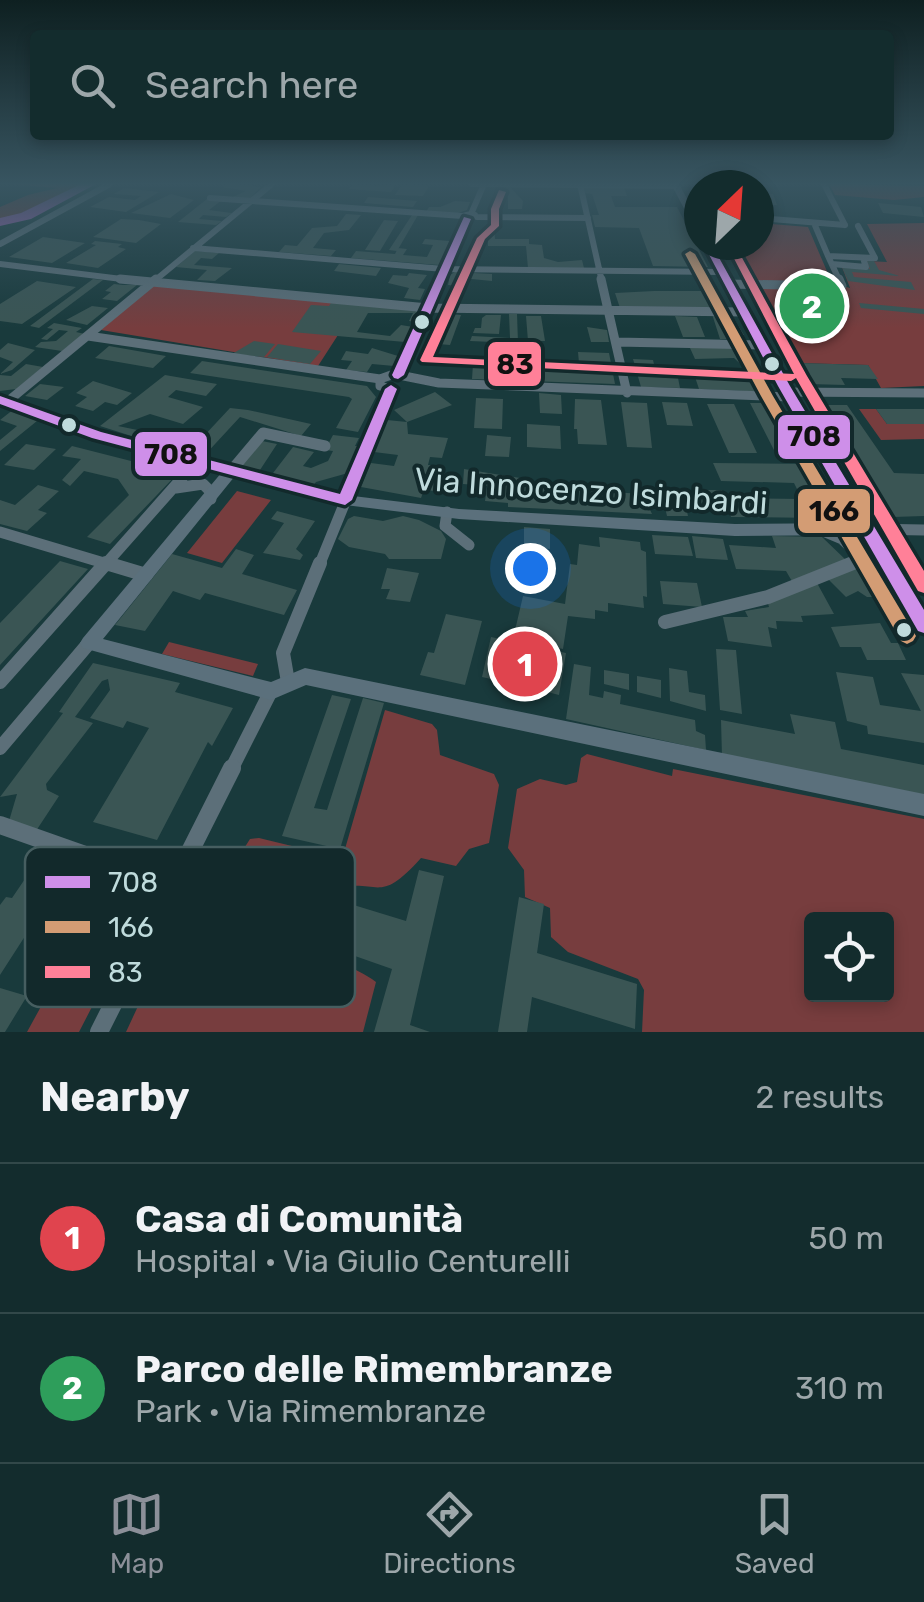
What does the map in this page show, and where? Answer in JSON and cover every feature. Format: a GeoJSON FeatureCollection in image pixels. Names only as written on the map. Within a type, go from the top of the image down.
{"type":"FeatureCollection","features":[{"type":"Feature","properties":{"kind":"street"},"geometry":{"type":"LineString","coordinates":[[4,401],[213,232]]}},
{"type":"Feature","properties":{"kind":"street"},"geometry":{"type":"LineString","coordinates":[[380,378],[380,386],[391,389],[402,385],[400,377],[463,232]]}},
{"type":"Feature","properties":{"kind":"street"},"geometry":{"type":"LineString","coordinates":[[592,232],[628,393]]}},
{"type":"Feature","properties":{"kind":"street"},"geometry":{"type":"LineString","coordinates":[[193,248],[444,270],[602,271],[842,286],[818,232]]}},
{"type":"Feature","properties":{"kind":"street"},"geometry":{"type":"LineString","coordinates":[[830,260],[866,267],[863,258],[874,258],[861,232]]}},
{"type":"Feature","properties":{"kind":"street"},"geometry":{"type":"LineString","coordinates":[[716,260],[924,626]]}},
{"type":"Feature","properties":{"kind":"street"},"geometry":{"type":"LineString","coordinates":[[0,264],[95,277],[428,308],[743,312]]}},
{"type":"Feature","properties":{"kind":"street"},"geometry":{"type":"LineString","coordinates":[[88,336],[380,378],[628,393],[924,394]]}},
{"type":"Feature","properties":{"kind":"street"},"geometry":{"type":"LineString","coordinates":[[616,342],[761,345]]}},
{"type":"Feature","properties":{"kind":"street"},"geometry":{"type":"LineString","coordinates":[[195,847],[280,686],[282,653],[391,389]]}},
{"type":"Feature","properties":{"kind":"street","name":"Via Innocenzo Isimbardi"},"geometry":{"type":"LineString","coordinates":[[4,401],[96,435],[345,500],[447,512],[735,530],[868,529]]}},
{"type":"Feature","properties":{"kind":"street"},"geometry":{"type":"LineString","coordinates":[[0,748],[212,499],[263,433],[325,446]]}},
{"type":"Feature","properties":{"kind":"street"},"geometry":{"type":"LineString","coordinates":[[0,682],[197,462]]}},
{"type":"Feature","properties":{"kind":"street"},"geometry":{"type":"LineString","coordinates":[[174,488],[202,484],[211,492],[212,499]]}},
{"type":"Feature","properties":{"kind":"street"},"geometry":{"type":"LineString","coordinates":[[447,512],[445,526],[469,545]]}},
{"type":"Feature","properties":{"kind":"street"},"geometry":{"type":"LineString","coordinates":[[868,529],[924,530]]}},
{"type":"Feature","properties":{"kind":"street"},"geometry":{"type":"LineString","coordinates":[[823,531],[842,539],[863,559],[888,564]]}},
{"type":"Feature","properties":{"kind":"street"},"geometry":{"type":"LineString","coordinates":[[0,532],[146,574]]}},
{"type":"Feature","properties":{"kind":"street"},"geometry":{"type":"LineString","coordinates":[[665,622],[768,597],[863,559]]}},
{"type":"Feature","properties":{"kind":"street"},"geometry":{"type":"LineString","coordinates":[[89,643],[280,686],[305,676],[924,806]]}},
{"type":"Feature","properties":{"kind":"street"},"geometry":{"type":"LineString","coordinates":[[0,825],[63,847]]}},
{"type":"Feature","properties":{"kind":"street"},"geometry":{"type":"LineString","coordinates":[[99,1032],[112,1007]]}},
{"type":"Feature","properties":{"kind":"shaded area"},"geometry":{"type":"Polygon","coordinates":[[[774,232],[810,232],[832,283],[850,288],[842,267],[869,269],[867,261],[887,262],[871,232],[924,232],[924,386],[881,388],[868,365],[797,363],[737,260],[774,260],[774,232]]]}},
{"type":"Feature","properties":{"kind":"shaded area"},"geometry":{"type":"Polygon","coordinates":[[[153,285],[358,304],[318,366],[101,330],[153,285]]]}},
{"type":"Feature","properties":{"kind":"shaded area"},"geometry":{"type":"Polygon","coordinates":[[[859,409],[876,409],[887,424],[924,424],[924,439],[881,440],[859,409]]]}},
{"type":"Feature","properties":{"kind":"shaded area"},"geometry":{"type":"Polygon","coordinates":[[[237,491],[271,500],[222,563],[187,553],[237,491]]]}},
{"type":"Feature","properties":{"kind":"shaded area"},"geometry":{"type":"Polygon","coordinates":[[[169,642],[258,664],[253,676],[162,654],[169,642]]]}},
{"type":"Feature","properties":{"kind":"shaded area"},"geometry":{"type":"Polygon","coordinates":[[[385,710],[432,724],[437,730],[440,755],[494,774],[499,785],[489,843],[469,849],[456,866],[421,858],[386,886],[355,886],[355,847],[346,847],[385,710]]]}},
{"type":"Feature","properties":{"kind":"shaded area"},"geometry":{"type":"Polygon","coordinates":[[[587,754],[672,776],[673,769],[924,819],[924,1032],[642,1032],[644,990],[638,979],[568,952],[551,937],[550,908],[525,897],[524,870],[508,848],[517,789],[540,779],[566,785],[577,782],[581,758],[587,754]]]}},
{"type":"Feature","properties":{"kind":"shaded area"},"geometry":{"type":"Polygon","coordinates":[[[250,839],[296,847],[245,847],[250,839]]]}},
{"type":"Feature","properties":{"kind":"shaded area"},"geometry":{"type":"Polygon","coordinates":[[[355,970],[376,982],[363,1032],[126,1032],[138,1007],[355,1007],[355,970]]]}},
{"type":"Feature","properties":{"kind":"shaded area"},"geometry":{"type":"Polygon","coordinates":[[[41,1007],[92,1007],[79,1032],[27,1032],[41,1007]]]}},
{"type":"Feature","properties":{"kind":"building"},"geometry":{"type":"Polygon","coordinates":[[[101,232],[150,232],[136,243],[93,237],[101,232]]]}},
{"type":"Feature","properties":{"kind":"building"},"geometry":{"type":"Polygon","coordinates":[[[309,232],[331,232],[324,233],[313,248],[336,250],[331,256],[279,252],[285,245],[297,246],[309,232]]]}},
{"type":"Feature","properties":{"kind":"building"},"geometry":{"type":"Polygon","coordinates":[[[376,232],[391,232],[380,251],[365,250],[376,232]]]}},
{"type":"Feature","properties":{"kind":"building"},"geometry":{"type":"Polygon","coordinates":[[[401,232],[408,232],[397,251],[389,250],[401,232]]]}},
{"type":"Feature","properties":{"kind":"building"},"geometry":{"type":"Polygon","coordinates":[[[494,232],[495,239],[529,239],[529,244],[542,245],[544,258],[558,262],[582,260],[584,268],[528,268],[526,246],[488,246],[488,233],[494,232]]]}},
{"type":"Feature","properties":{"kind":"building"},"geometry":{"type":"Polygon","coordinates":[[[641,232],[684,232],[684,260],[704,260],[708,267],[653,266],[641,232]]]}},
{"type":"Feature","properties":{"kind":"building"},"geometry":{"type":"Polygon","coordinates":[[[43,237],[85,243],[52,263],[9,257],[43,237]]]}},
{"type":"Feature","properties":{"kind":"building"},"geometry":{"type":"Polygon","coordinates":[[[425,239],[450,241],[439,265],[351,258],[356,251],[395,254],[398,248],[407,249],[403,255],[427,257],[433,245],[422,244],[425,239]]]}},
{"type":"Feature","properties":{"kind":"building"},"geometry":{"type":"Polygon","coordinates":[[[91,244],[122,244],[118,247],[126,249],[98,268],[66,263],[96,245],[91,244]]]}},
{"type":"Feature","properties":{"kind":"building"},"geometry":{"type":"Polygon","coordinates":[[[195,251],[219,253],[212,259],[201,258],[194,265],[232,268],[215,281],[197,280],[207,270],[176,267],[195,251]]]}},
{"type":"Feature","properties":{"kind":"building"},"geometry":{"type":"Polygon","coordinates":[[[867,261],[874,261],[879,270],[900,276],[852,272],[854,277],[911,282],[915,290],[848,281],[842,267],[870,269],[867,261]]]}},
{"type":"Feature","properties":{"kind":"building"},"geometry":{"type":"Polygon","coordinates":[[[339,264],[381,268],[376,276],[334,271],[339,264]]]}},
{"type":"Feature","properties":{"kind":"building"},"geometry":{"type":"Polygon","coordinates":[[[455,272],[492,274],[492,281],[461,278],[458,286],[448,285],[455,272]]]}},
{"type":"Feature","properties":{"kind":"building"},"geometry":{"type":"Polygon","coordinates":[[[393,275],[427,275],[418,288],[425,289],[420,300],[404,298],[409,288],[388,283],[393,275]]]}},
{"type":"Feature","properties":{"kind":"building"},"geometry":{"type":"Polygon","coordinates":[[[93,279],[103,280],[39,328],[30,326],[93,279]]]}},
{"type":"Feature","properties":{"kind":"building"},"geometry":{"type":"Polygon","coordinates":[[[37,281],[76,287],[22,324],[0,321],[0,304],[37,281]]]}},
{"type":"Feature","properties":{"kind":"building"},"geometry":{"type":"Polygon","coordinates":[[[114,284],[137,285],[117,301],[102,299],[114,284]]]}},
{"type":"Feature","properties":{"kind":"building"},"geometry":{"type":"Polygon","coordinates":[[[715,291],[723,308],[620,308],[615,293],[715,291]]]}},
{"type":"Feature","properties":{"kind":"building"},"geometry":{"type":"Polygon","coordinates":[[[859,303],[924,309],[924,314],[861,308],[859,303]]]}},
{"type":"Feature","properties":{"kind":"building"},"geometry":{"type":"Polygon","coordinates":[[[311,305],[421,310],[415,322],[409,321],[413,313],[368,313],[357,332],[390,336],[401,325],[413,327],[405,342],[292,332],[311,305]]]}},
{"type":"Feature","properties":{"kind":"building"},"geometry":{"type":"Polygon","coordinates":[[[92,306],[108,308],[87,325],[66,320],[92,306]]]}},
{"type":"Feature","properties":{"kind":"building"},"geometry":{"type":"Polygon","coordinates":[[[439,313],[461,315],[450,345],[426,343],[439,313]]]}},
{"type":"Feature","properties":{"kind":"building"},"geometry":{"type":"Polygon","coordinates":[[[509,314],[517,314],[518,343],[470,341],[472,336],[510,338],[509,314]]]}},
{"type":"Feature","properties":{"kind":"building"},"geometry":{"type":"Polygon","coordinates":[[[712,314],[732,315],[744,335],[738,335],[740,339],[720,339],[712,314]]]}},
{"type":"Feature","properties":{"kind":"building"},"geometry":{"type":"Polygon","coordinates":[[[486,315],[501,315],[499,334],[473,333],[475,328],[481,328],[486,315]]]}},
{"type":"Feature","properties":{"kind":"building"},"geometry":{"type":"Polygon","coordinates":[[[526,316],[541,316],[545,341],[528,341],[526,316]]]}},
{"type":"Feature","properties":{"kind":"building"},"geometry":{"type":"Polygon","coordinates":[[[675,316],[697,317],[705,337],[683,337],[675,316]]]}},
{"type":"Feature","properties":{"kind":"building"},"geometry":{"type":"Polygon","coordinates":[[[54,323],[82,328],[76,332],[85,334],[62,351],[35,347],[41,342],[56,341],[68,331],[59,330],[47,340],[41,339],[53,329],[47,328],[54,323]]]}},
{"type":"Feature","properties":{"kind":"building"},"geometry":{"type":"Polygon","coordinates":[[[587,327],[607,330],[609,342],[591,342],[587,327]]]}},
{"type":"Feature","properties":{"kind":"building"},"geometry":{"type":"Polygon","coordinates":[[[254,341],[275,344],[264,357],[232,354],[254,341]]]}},
{"type":"Feature","properties":{"kind":"building"},"geometry":{"type":"Polygon","coordinates":[[[8,343],[35,350],[12,370],[0,374],[13,362],[0,357],[0,350],[8,343]]]}},
{"type":"Feature","properties":{"kind":"building"},"geometry":{"type":"Polygon","coordinates":[[[278,344],[321,351],[310,364],[267,357],[278,344]]]}},
{"type":"Feature","properties":{"kind":"building"},"geometry":{"type":"Polygon","coordinates":[[[109,346],[166,356],[153,368],[95,358],[109,346]]]}},
{"type":"Feature","properties":{"kind":"building"},"geometry":{"type":"Polygon","coordinates":[[[749,347],[772,392],[699,389],[694,374],[744,379],[741,372],[749,372],[734,358],[695,359],[690,348],[749,347]]]}},
{"type":"Feature","properties":{"kind":"building"},"geometry":{"type":"Polygon","coordinates":[[[372,348],[398,356],[394,366],[372,364],[367,372],[346,370],[352,361],[341,360],[346,351],[368,354],[372,348]]]}},
{"type":"Feature","properties":{"kind":"building"},"geometry":{"type":"Polygon","coordinates":[[[578,352],[609,353],[615,384],[472,379],[473,364],[495,368],[586,368],[589,364],[579,363],[578,352]]]}},
{"type":"Feature","properties":{"kind":"building"},"geometry":{"type":"Polygon","coordinates":[[[633,359],[653,360],[657,377],[678,378],[680,388],[641,387],[633,359]]]}},
{"type":"Feature","properties":{"kind":"building"},"geometry":{"type":"Polygon","coordinates":[[[202,361],[367,386],[376,397],[358,432],[336,428],[352,399],[349,397],[190,373],[202,361]]]}},
{"type":"Feature","properties":{"kind":"building"},"geometry":{"type":"Polygon","coordinates":[[[797,363],[868,365],[878,379],[841,378],[845,385],[809,384],[797,363]]]}},
{"type":"Feature","properties":{"kind":"building"},"geometry":{"type":"Polygon","coordinates":[[[26,364],[43,367],[16,389],[0,391],[0,375],[11,376],[26,364]]]}},
{"type":"Feature","properties":{"kind":"building"},"geometry":{"type":"Polygon","coordinates":[[[165,375],[217,384],[206,396],[176,390],[168,397],[203,407],[183,424],[150,414],[118,426],[152,433],[144,440],[100,426],[165,375]]]}},
{"type":"Feature","properties":{"kind":"building"},"geometry":{"type":"Polygon","coordinates":[[[93,381],[132,393],[117,405],[105,402],[93,411],[75,406],[87,397],[76,393],[93,381]]]}},
{"type":"Feature","properties":{"kind":"building"},"geometry":{"type":"Polygon","coordinates":[[[40,384],[64,387],[47,400],[25,396],[40,384]]]}},
{"type":"Feature","properties":{"kind":"building"},"geometry":{"type":"Polygon","coordinates":[[[435,392],[452,405],[407,422],[394,410],[435,392]]]}},
{"type":"Feature","properties":{"kind":"building"},"geometry":{"type":"Polygon","coordinates":[[[539,393],[561,395],[562,414],[540,413],[539,393]]]}},
{"type":"Feature","properties":{"kind":"building"},"geometry":{"type":"Polygon","coordinates":[[[476,398],[503,399],[502,429],[474,428],[476,398]]]}},
{"type":"Feature","properties":{"kind":"building"},"geometry":{"type":"Polygon","coordinates":[[[575,399],[601,400],[607,445],[578,444],[575,399]]]}},
{"type":"Feature","properties":{"kind":"building"},"geometry":{"type":"Polygon","coordinates":[[[621,402],[647,403],[652,448],[627,447],[621,402]]]}},
{"type":"Feature","properties":{"kind":"building"},"geometry":{"type":"Polygon","coordinates":[[[662,402],[687,403],[693,426],[667,425],[662,402]]]}},
{"type":"Feature","properties":{"kind":"building"},"geometry":{"type":"Polygon","coordinates":[[[750,403],[776,403],[804,452],[775,452],[750,403]]]}},
{"type":"Feature","properties":{"kind":"building"},"geometry":{"type":"Polygon","coordinates":[[[707,404],[734,404],[757,453],[729,453],[707,404]]]}},
{"type":"Feature","properties":{"kind":"building"},"geometry":{"type":"Polygon","coordinates":[[[822,405],[847,405],[894,473],[924,474],[924,516],[893,517],[822,405]]]}},
{"type":"Feature","properties":{"kind":"building"},"geometry":{"type":"Polygon","coordinates":[[[230,408],[311,424],[301,436],[240,417],[203,457],[188,453],[230,408]]]}},
{"type":"Feature","properties":{"kind":"building"},"geometry":{"type":"Polygon","coordinates":[[[14,409],[37,421],[0,451],[0,440],[17,426],[0,420],[14,409]]]}},
{"type":"Feature","properties":{"kind":"building"},"geometry":{"type":"Polygon","coordinates":[[[876,409],[924,409],[924,424],[887,424],[876,409]]]}},
{"type":"Feature","properties":{"kind":"building"},"geometry":{"type":"Polygon","coordinates":[[[387,420],[407,422],[408,434],[448,438],[442,458],[430,457],[428,465],[432,465],[430,471],[449,474],[444,492],[424,490],[421,498],[361,487],[371,463],[394,466],[398,455],[374,452],[387,420]]]}},
{"type":"Feature","properties":{"kind":"building"},"geometry":{"type":"Polygon","coordinates":[[[527,424],[560,426],[561,449],[527,447],[527,424]]]}},
{"type":"Feature","properties":{"kind":"building"},"geometry":{"type":"Polygon","coordinates":[[[333,435],[359,438],[355,446],[360,446],[348,473],[316,482],[312,487],[270,477],[293,447],[314,452],[303,466],[311,468],[328,461],[333,451],[325,450],[333,435]]]}},
{"type":"Feature","properties":{"kind":"building"},"geometry":{"type":"Polygon","coordinates":[[[487,435],[511,437],[509,457],[485,456],[487,435]]]}},
{"type":"Feature","properties":{"kind":"building"},"geometry":{"type":"Polygon","coordinates":[[[262,441],[277,444],[260,470],[240,466],[262,441]]]}},
{"type":"Feature","properties":{"kind":"building"},"geometry":{"type":"Polygon","coordinates":[[[26,444],[56,449],[34,470],[4,465],[26,444]]]}},
{"type":"Feature","properties":{"kind":"building"},"geometry":{"type":"Polygon","coordinates":[[[72,446],[135,462],[142,455],[177,464],[180,471],[110,544],[87,537],[129,495],[118,479],[84,471],[70,486],[62,480],[81,459],[62,456],[72,446]]]}},
{"type":"Feature","properties":{"kind":"building"},"geometry":{"type":"Polygon","coordinates":[[[713,463],[812,464],[845,526],[825,525],[821,518],[731,517],[729,511],[700,511],[693,490],[722,490],[725,498],[802,499],[794,483],[721,481],[713,463]]]}},
{"type":"Feature","properties":{"kind":"building"},"geometry":{"type":"Polygon","coordinates":[[[464,469],[520,478],[520,486],[643,494],[652,514],[508,507],[508,503],[485,501],[487,486],[463,484],[464,469]]]}},
{"type":"Feature","properties":{"kind":"building"},"geometry":{"type":"Polygon","coordinates":[[[38,485],[59,491],[38,510],[47,513],[27,531],[0,524],[0,500],[15,505],[38,485]]]}},
{"type":"Feature","properties":{"kind":"building"},"geometry":{"type":"Polygon","coordinates":[[[667,487],[682,489],[688,516],[667,516],[662,495],[668,495],[667,487]]]}},
{"type":"Feature","properties":{"kind":"building"},"geometry":{"type":"Polygon","coordinates":[[[277,511],[315,521],[296,549],[303,555],[300,560],[263,553],[284,523],[271,519],[277,511]]]}},
{"type":"Feature","properties":{"kind":"building"},"geometry":{"type":"Polygon","coordinates":[[[354,516],[383,521],[403,516],[419,520],[441,531],[446,539],[441,559],[389,559],[385,554],[349,547],[338,539],[348,519],[354,516]]]}},
{"type":"Feature","properties":{"kind":"building"},"geometry":{"type":"Polygon","coordinates":[[[524,527],[550,529],[550,549],[524,547],[524,527]]]}},
{"type":"Feature","properties":{"kind":"building"},"geometry":{"type":"Polygon","coordinates":[[[652,535],[688,537],[693,556],[655,554],[652,535]]]}},
{"type":"Feature","properties":{"kind":"building"},"geometry":{"type":"Polygon","coordinates":[[[692,536],[723,539],[728,560],[696,558],[692,536]]]}},
{"type":"Feature","properties":{"kind":"building"},"geometry":{"type":"Polygon","coordinates":[[[772,536],[822,537],[848,562],[793,583],[786,571],[736,569],[729,545],[776,548],[772,536]]]}},
{"type":"Feature","properties":{"kind":"building"},"geometry":{"type":"Polygon","coordinates":[[[599,537],[640,542],[641,550],[646,552],[644,608],[608,603],[608,612],[595,610],[595,619],[568,616],[563,649],[513,639],[523,596],[565,604],[570,564],[577,565],[579,544],[600,547],[599,537]]]}},
{"type":"Feature","properties":{"kind":"building"},"geometry":{"type":"Polygon","coordinates":[[[236,549],[254,555],[242,574],[297,590],[284,615],[205,593],[200,600],[173,591],[145,631],[115,625],[172,554],[222,568],[236,549]]]}},
{"type":"Feature","properties":{"kind":"building"},"geometry":{"type":"Polygon","coordinates":[[[60,561],[88,569],[0,665],[0,623],[60,561]]]}},
{"type":"Feature","properties":{"kind":"building"},"geometry":{"type":"Polygon","coordinates":[[[855,567],[879,577],[890,597],[867,597],[858,591],[846,597],[827,578],[855,567]]]}},
{"type":"Feature","properties":{"kind":"building"},"geometry":{"type":"Polygon","coordinates":[[[387,568],[419,573],[410,602],[386,599],[390,589],[381,589],[387,568]]]}},
{"type":"Feature","properties":{"kind":"building"},"geometry":{"type":"Polygon","coordinates":[[[660,581],[697,583],[702,607],[663,604],[660,581]]]}},
{"type":"Feature","properties":{"kind":"building"},"geometry":{"type":"Polygon","coordinates":[[[817,583],[834,614],[801,616],[803,622],[776,621],[777,629],[768,627],[772,647],[728,641],[723,617],[748,617],[745,611],[769,607],[767,600],[817,583]]]}},
{"type":"Feature","properties":{"kind":"building"},"geometry":{"type":"Polygon","coordinates":[[[446,614],[482,621],[465,685],[420,675],[428,652],[434,653],[446,614]]]}},
{"type":"Feature","properties":{"kind":"building"},"geometry":{"type":"Polygon","coordinates":[[[880,623],[891,643],[898,643],[906,660],[867,660],[861,647],[840,647],[831,627],[880,623]]]}},
{"type":"Feature","properties":{"kind":"building"},"geometry":{"type":"Polygon","coordinates":[[[491,637],[566,653],[559,695],[532,688],[533,680],[511,676],[509,683],[482,677],[491,637]]]}},
{"type":"Feature","properties":{"kind":"building"},"geometry":{"type":"Polygon","coordinates":[[[716,649],[736,650],[742,714],[720,710],[716,649]]]}},
{"type":"Feature","properties":{"kind":"building"},"geometry":{"type":"Polygon","coordinates":[[[93,663],[180,683],[175,692],[233,708],[212,746],[208,742],[157,840],[93,822],[149,728],[127,721],[123,728],[90,718],[110,690],[108,679],[102,681],[75,717],[93,723],[46,784],[47,790],[59,796],[34,834],[9,821],[17,794],[0,797],[63,713],[59,712],[93,663]]]}},
{"type":"Feature","properties":{"kind":"building"},"geometry":{"type":"Polygon","coordinates":[[[574,664],[591,667],[589,695],[603,698],[604,691],[621,695],[620,704],[695,720],[696,731],[705,735],[706,750],[566,719],[574,664]]]}},
{"type":"Feature","properties":{"kind":"building"},"geometry":{"type":"Polygon","coordinates":[[[669,668],[687,671],[689,692],[705,695],[706,711],[670,701],[669,668]]]}},
{"type":"Feature","properties":{"kind":"building"},"geometry":{"type":"Polygon","coordinates":[[[604,670],[629,674],[629,690],[604,684],[604,670]]]}},
{"type":"Feature","properties":{"kind":"building"},"geometry":{"type":"Polygon","coordinates":[[[836,672],[873,677],[880,705],[921,711],[901,673],[924,675],[924,743],[868,734],[867,726],[847,721],[836,672]]]}},
{"type":"Feature","properties":{"kind":"building"},"geometry":{"type":"Polygon","coordinates":[[[637,676],[661,680],[661,698],[637,692],[637,676]]]}},
{"type":"Feature","properties":{"kind":"building"},"geometry":{"type":"Polygon","coordinates":[[[332,695],[351,699],[314,808],[327,810],[363,698],[384,703],[341,847],[282,836],[332,695]]]}},
{"type":"Feature","properties":{"kind":"building"},"geometry":{"type":"Polygon","coordinates":[[[790,714],[835,722],[841,749],[924,765],[924,798],[722,757],[721,720],[795,734],[790,714]]]}},
{"type":"Feature","properties":{"kind":"building"},"geometry":{"type":"Polygon","coordinates":[[[419,870],[444,876],[410,1025],[430,1032],[374,1032],[392,969],[355,956],[355,905],[406,921],[419,870]]]}},
{"type":"Feature","properties":{"kind":"building"},"geometry":{"type":"Polygon","coordinates":[[[25,879],[25,936],[0,975],[0,905],[6,897],[12,898],[25,879]]]}},
{"type":"Feature","properties":{"kind":"building"},"geometry":{"type":"Polygon","coordinates":[[[519,897],[544,904],[537,953],[637,984],[635,1029],[532,997],[527,1032],[498,1032],[519,897]]]}},
{"type":"Feature","properties":{"kind":"building"},"geometry":{"type":"Polygon","coordinates":[[[0,988],[25,995],[5,1032],[0,1032],[0,988]]]}},
{"type":"Feature","properties":{"kind":"transit line","name":"708"},"geometry":{"type":"LineString","coordinates":[[398,375],[461,232]]}},
{"type":"Feature","properties":{"kind":"transit line","name":"83"},"geometry":{"type":"LineString","coordinates":[[488,232],[481,238],[426,360],[791,377]]}},
{"type":"Feature","properties":{"kind":"transit line","name":"166"},"geometry":{"type":"LineString","coordinates":[[693,260],[767,396],[907,636]]}},
{"type":"Feature","properties":{"kind":"transit line","name":"708"},"geometry":{"type":"LineString","coordinates":[[716,260],[784,386],[924,626]]}},
{"type":"Feature","properties":{"kind":"transit line","name":"83"},"geometry":{"type":"LineString","coordinates":[[739,260],[801,376],[924,586]]}},
{"type":"Feature","properties":{"kind":"transit line","name":"708"},"geometry":{"type":"LineString","coordinates":[[345,500],[391,389]]}},
{"type":"Feature","properties":{"kind":"transit line","name":"708"},"geometry":{"type":"LineString","coordinates":[[0,400],[97,435],[345,500]]}},
{"type":"Feature","properties":{"kind":"place","name":"Parco delle Rimembranze"},"geometry":{"type":"Point","coordinates":[812,306]}},
{"type":"Feature","properties":{"kind":"place","name":"Casa di Comunità"},"geometry":{"type":"Point","coordinates":[525,664]}}]}
